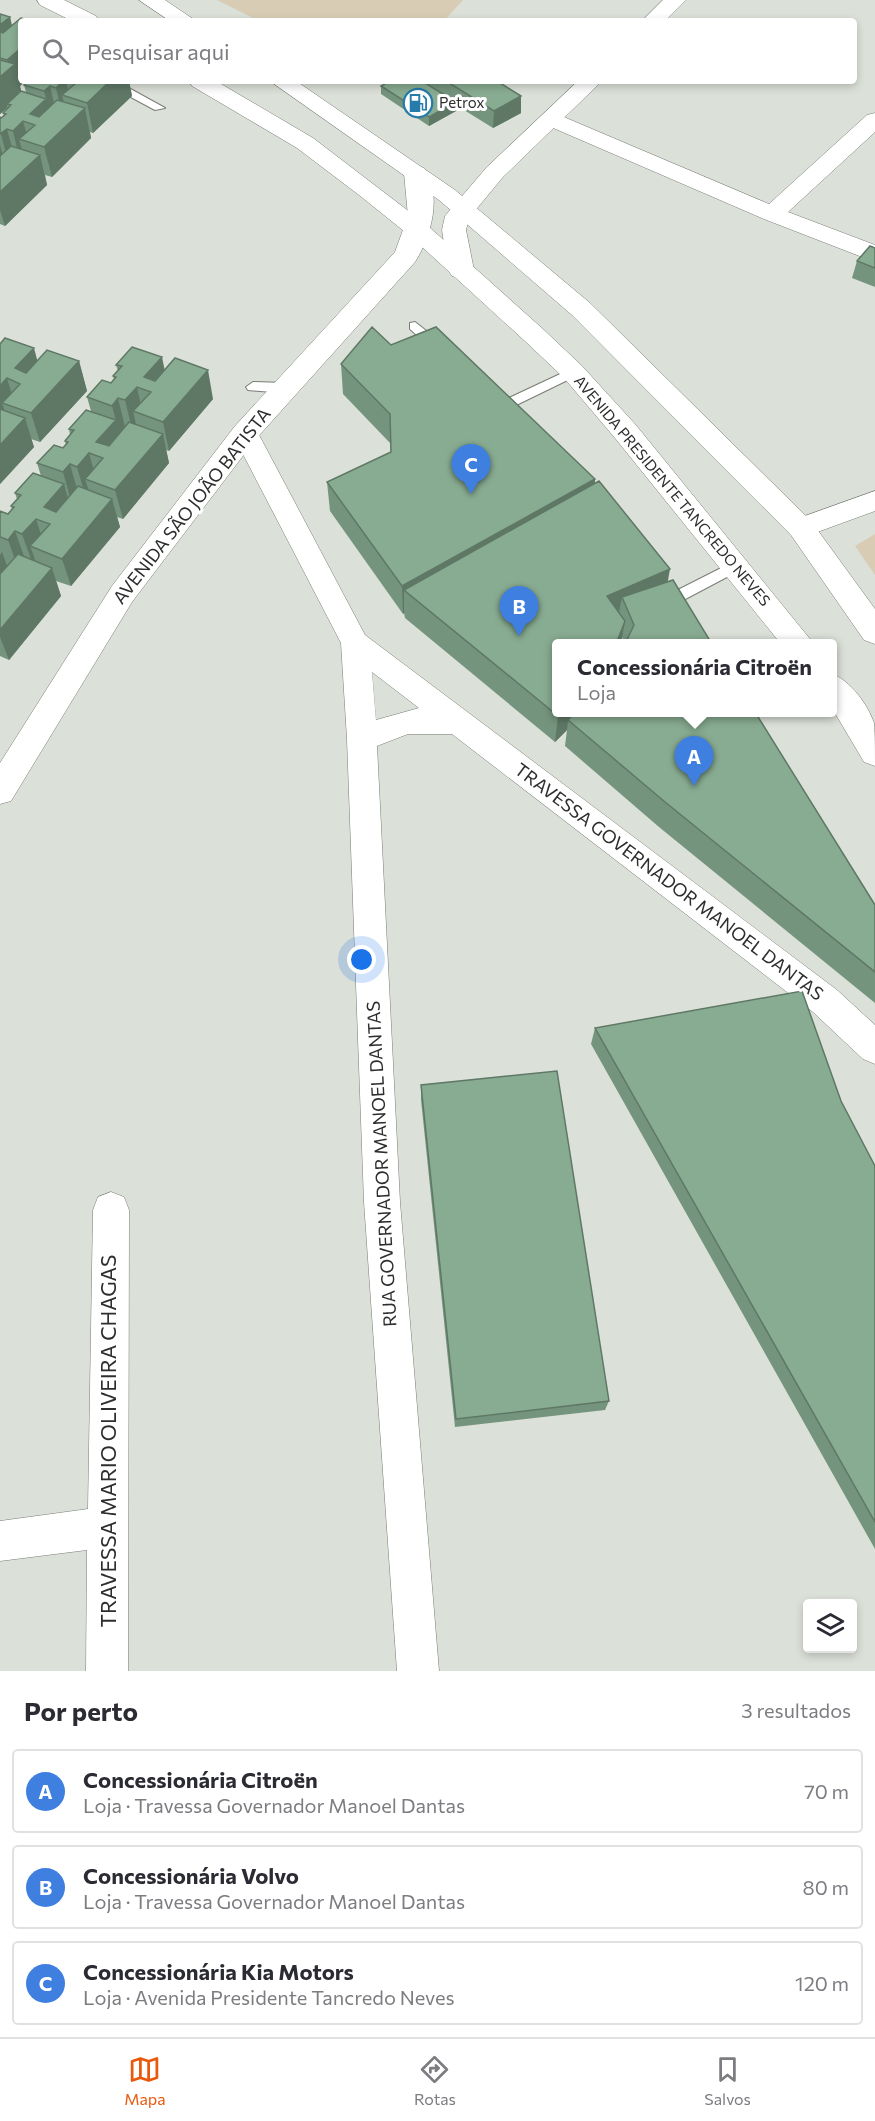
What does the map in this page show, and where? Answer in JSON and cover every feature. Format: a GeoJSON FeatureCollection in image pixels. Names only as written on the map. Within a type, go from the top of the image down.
{"type":"FeatureCollection","features":[{"type":"Feature","properties":{"kind":"main road"},"geometry":{"type":"LineString","coordinates":[[48,0],[82,18]]}},
{"type":"Feature","properties":{"kind":"main road"},"geometry":{"type":"LineString","coordinates":[[150,0],[180,18]]}},
{"type":"Feature","properties":{"kind":"main road"},"geometry":{"type":"LineString","coordinates":[[656,18],[675,0]]}},
{"type":"Feature","properties":{"kind":"main road","name":"AVENIDA PRESIDENTE TANCREDO NEVES"},"geometry":{"type":"LineString","coordinates":[[205,84],[306,143],[419,231],[573,372],[737,565],[795,639]]}},
{"type":"Feature","properties":{"kind":"main road"},"geometry":{"type":"LineString","coordinates":[[285,84],[464,208],[581,309],[801,528],[875,632]]}},
{"type":"Feature","properties":{"kind":"main road"},"geometry":{"type":"LineString","coordinates":[[461,270],[454,230],[457,216],[495,172],[588,84]]}},
{"type":"Feature","properties":{"kind":"main road","name":"AVENIDA SÃO JOÃO BATISTA"},"geometry":{"type":"LineString","coordinates":[[0,791],[122,594],[245,433],[406,256],[419,231],[422,214],[416,173]]}},
{"type":"Feature","properties":{"kind":"main road"},"geometry":{"type":"LineString","coordinates":[[837,692],[849,707],[875,753]]}},
{"type":"Feature","properties":{"kind":"street"},"geometry":{"type":"LineString","coordinates":[[552,119],[772,214],[875,254]]}},
{"type":"Feature","properties":{"kind":"street"},"geometry":{"type":"LineString","coordinates":[[772,214],[875,120]]}},
{"type":"Feature","properties":{"kind":"street","name":"RUA GOVERNADOR MANOEL DANTAS"},"geometry":{"type":"LineString","coordinates":[[245,433],[355,643],[362,739],[382,1202],[418,1671]]}},
{"type":"Feature","properties":{"kind":"street"},"geometry":{"type":"LineString","coordinates":[[801,528],[875,501]]}},
{"type":"Feature","properties":{"kind":"street","name":"TRAVESSA GOVERNADOR MANOEL DANTAS"},"geometry":{"type":"LineString","coordinates":[[355,643],[825,1001],[875,1048]]}},
{"type":"Feature","properties":{"kind":"street"},"geometry":{"type":"LineString","coordinates":[[362,739],[408,721],[426,718],[458,722]]}},
{"type":"Feature","properties":{"kind":"street","name":"TRAVESSA MARIO OLIVEIRA CHAGAS"},"geometry":{"type":"LineString","coordinates":[[107,1671],[111,1210]]}},
{"type":"Feature","properties":{"kind":"street"},"geometry":{"type":"LineString","coordinates":[[0,1541],[109,1527]]}},
{"type":"Feature","properties":{"kind":"lane"},"geometry":{"type":"LineString","coordinates":[[113,84],[159,108]]}},
{"type":"Feature","properties":{"kind":"lane"},"geometry":{"type":"LineString","coordinates":[[416,326],[449,358]]}},
{"type":"Feature","properties":{"kind":"lane"},"geometry":{"type":"LineString","coordinates":[[499,408],[573,372]]}},
{"type":"Feature","properties":{"kind":"lane"},"geometry":{"type":"LineString","coordinates":[[253,387],[285,388]]}},
{"type":"Feature","properties":{"kind":"lane"},"geometry":{"type":"LineString","coordinates":[[680,618],[665,596],[737,565]]}},
{"type":"Feature","properties":{"kind":"shaded area"},"geometry":{"type":"Polygon","coordinates":[[[217,0],[463,0],[447,18],[253,18],[217,0]]]}},
{"type":"Feature","properties":{"kind":"shaded area"},"geometry":{"type":"Polygon","coordinates":[[[875,534],[875,575],[855,546],[875,534]]]}},
{"type":"Feature","properties":{"kind":"building"},"geometry":{"type":"Polygon","coordinates":[[[0,14],[10,17],[0,25],[0,14]]]}},
{"type":"Feature","properties":{"kind":"building"},"geometry":{"type":"Polygon","coordinates":[[[18,20],[18,51],[7,60],[0,58],[0,32],[3,33],[18,20]]]}},
{"type":"Feature","properties":{"kind":"building"},"geometry":{"type":"Polygon","coordinates":[[[0,60],[15,64],[0,77],[0,60]]]}},
{"type":"Feature","properties":{"kind":"building"},"geometry":{"type":"Polygon","coordinates":[[[60,84],[56,88],[50,86],[44,91],[24,85],[60,84]]]}},
{"type":"Feature","properties":{"kind":"building"},"geometry":{"type":"Polygon","coordinates":[[[75,84],[107,84],[87,103],[62,95],[75,84]]]}},
{"type":"Feature","properties":{"kind":"building"},"geometry":{"type":"Polygon","coordinates":[[[385,84],[427,84],[456,102],[429,117],[381,86],[385,84]]]}},
{"type":"Feature","properties":{"kind":"building"},"geometry":{"type":"Polygon","coordinates":[[[451,84],[502,84],[521,96],[494,111],[451,84]]]}},
{"type":"Feature","properties":{"kind":"building"},"geometry":{"type":"Polygon","coordinates":[[[21,91],[46,99],[30,114],[39,117],[57,100],[85,108],[44,147],[19,139],[35,125],[23,121],[13,131],[7,129],[0,134],[0,117],[6,114],[3,113],[11,105],[7,104],[21,91]]]}},
{"type":"Feature","properties":{"kind":"building"},"geometry":{"type":"Polygon","coordinates":[[[11,146],[40,155],[0,192],[0,156],[11,146]]]}},
{"type":"Feature","properties":{"kind":"building"},"geometry":{"type":"Polygon","coordinates":[[[870,246],[875,248],[875,268],[857,261],[870,246]]]}},
{"type":"Feature","properties":{"kind":"building"},"geometry":{"type":"Polygon","coordinates":[[[372,327],[391,345],[436,327],[595,479],[402,586],[327,482],[391,452],[390,414],[341,364],[372,327]]]}},
{"type":"Feature","properties":{"kind":"building"},"geometry":{"type":"Polygon","coordinates":[[[5,338],[34,348],[15,368],[26,373],[47,350],[79,361],[31,413],[2,403],[20,384],[7,378],[0,386],[0,344],[5,338]]]}},
{"type":"Feature","properties":{"kind":"building"},"geometry":{"type":"Polygon","coordinates":[[[132,347],[162,357],[144,377],[155,381],[175,358],[208,370],[163,422],[133,411],[151,392],[137,387],[125,400],[118,398],[112,406],[87,397],[102,380],[111,383],[116,377],[113,376],[122,366],[116,365],[132,347]]]}},
{"type":"Feature","properties":{"kind":"building"},"geometry":{"type":"Polygon","coordinates":[[[0,409],[25,418],[0,445],[0,409]]]}},
{"type":"Feature","properties":{"kind":"building"},"geometry":{"type":"Polygon","coordinates":[[[86,410],[116,420],[96,442],[109,446],[129,422],[163,434],[115,490],[85,479],[103,458],[89,453],[77,467],[70,464],[63,472],[37,463],[54,445],[63,448],[68,442],[65,441],[74,430],[69,429],[86,410]]]}},
{"type":"Feature","properties":{"kind":"building"},"geometry":{"type":"Polygon","coordinates":[[[33,473],[64,484],[44,507],[56,512],[78,486],[112,499],[62,559],[30,546],[50,524],[36,519],[22,534],[15,531],[8,540],[0,537],[0,511],[8,514],[14,507],[11,506],[21,495],[15,493],[33,473]]]}},
{"type":"Feature","properties":{"kind":"building"},"geometry":{"type":"Polygon","coordinates":[[[599,481],[670,569],[607,596],[625,621],[618,639],[552,639],[552,711],[404,590],[599,481]]]}},
{"type":"Feature","properties":{"kind":"building"},"geometry":{"type":"Polygon","coordinates":[[[18,554],[52,568],[0,630],[0,574],[18,554]]]}},
{"type":"Feature","properties":{"kind":"building"},"geometry":{"type":"Polygon","coordinates":[[[673,580],[709,639],[627,639],[634,625],[622,597],[673,580]]]}},
{"type":"Feature","properties":{"kind":"building"},"geometry":{"type":"Polygon","coordinates":[[[571,717],[758,717],[875,905],[875,972],[665,802],[568,720],[571,717]]]}},
{"type":"Feature","properties":{"kind":"building"},"geometry":{"type":"Polygon","coordinates":[[[802,991],[841,1101],[875,1166],[875,1522],[595,1028],[802,991]]]}},
{"type":"Feature","properties":{"kind":"building"},"geometry":{"type":"Polygon","coordinates":[[[557,1071],[609,1401],[456,1419],[421,1085],[557,1071]]]}},
{"type":"Feature","properties":{"kind":"place","name":"Petrox"},"geometry":{"type":"Point","coordinates":[418,103]}},
{"type":"Feature","properties":{"kind":"place","name":"Concessionária Kia Motors"},"geometry":{"type":"Point","coordinates":[471,494]}},
{"type":"Feature","properties":{"kind":"place","name":"Concessionária Volvo"},"geometry":{"type":"Point","coordinates":[519,636]}},
{"type":"Feature","properties":{"kind":"place","name":"Concessionária Citroën"},"geometry":{"type":"Point","coordinates":[694,786]}}]}
